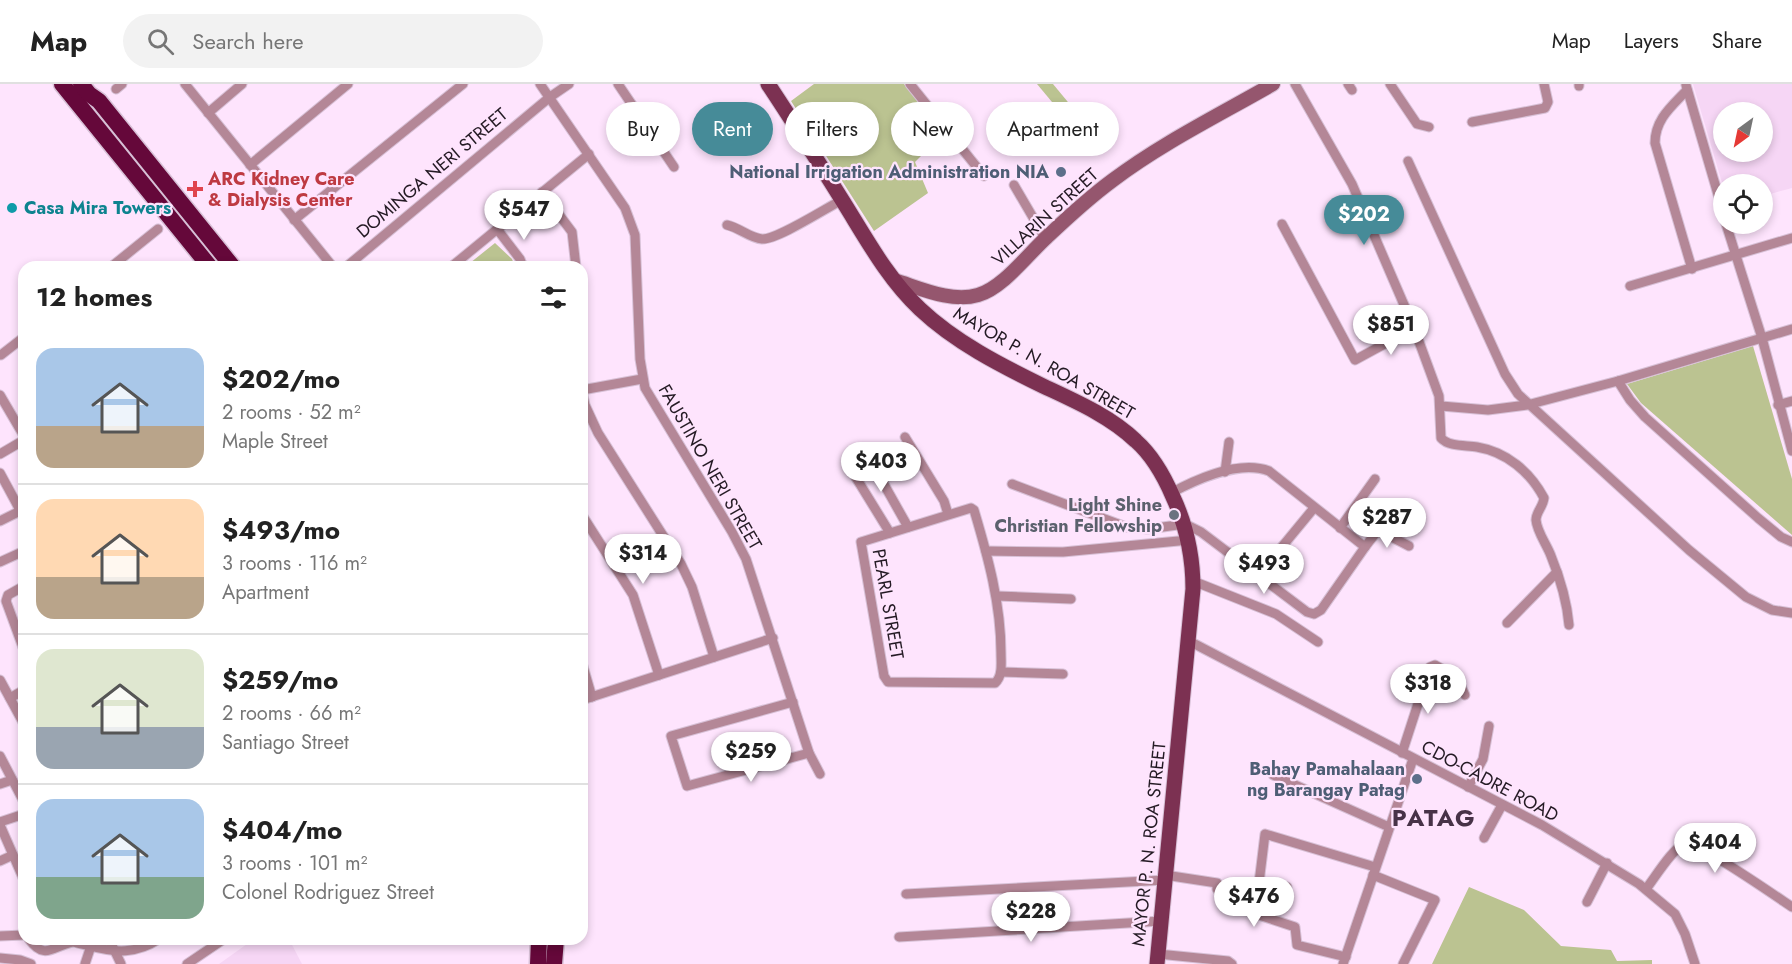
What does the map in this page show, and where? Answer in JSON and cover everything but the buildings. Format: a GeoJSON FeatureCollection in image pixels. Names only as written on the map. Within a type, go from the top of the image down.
{"type":"FeatureCollection","features":[{"type":"Feature","properties":{"kind":"highway"},"geometry":{"type":"LineString","coordinates":[[62,84],[165,224],[204,261]]}},
{"type":"Feature","properties":{"kind":"highway"},"geometry":{"type":"LineString","coordinates":[[81,84],[99,101],[228,261]]}},
{"type":"Feature","properties":{"kind":"highway"},"geometry":{"type":"LineString","coordinates":[[92,84],[99,101]]}},
{"type":"Feature","properties":{"kind":"highway"},"geometry":{"type":"LineString","coordinates":[[165,224],[185,208]]}},
{"type":"Feature","properties":{"kind":"highway"},"geometry":{"type":"LineString","coordinates":[[538,964],[539,945]]}},
{"type":"Feature","properties":{"kind":"highway"},"geometry":{"type":"LineString","coordinates":[[555,964],[556,945]]}},
{"type":"Feature","properties":{"kind":"main road","name":"MAYOR P. N. ROA STREET"},"geometry":{"type":"LineString","coordinates":[[768,84],[878,258],[921,310],[955,336],[1007,368],[1088,408],[1124,430],[1153,459],[1185,524],[1193,581],[1158,959]]}},
{"type":"Feature","properties":{"kind":"main road","name":"VILLARIN STREET"},"geometry":{"type":"LineString","coordinates":[[894,280],[954,297],[968,298],[981,294],[999,283],[1045,238],[1134,164],[1273,84]]}},
{"type":"Feature","properties":{"kind":"street"},"geometry":{"type":"LineString","coordinates":[[185,84],[328,261]]}},
{"type":"Feature","properties":{"kind":"street"},"geometry":{"type":"LineString","coordinates":[[208,113],[242,84]]}},
{"type":"Feature","properties":{"kind":"street"},"geometry":{"type":"LineString","coordinates":[[250,165],[348,84]]}},
{"type":"Feature","properties":{"kind":"street"},"geometry":{"type":"LineString","coordinates":[[294,220],[463,84]]}},
{"type":"Feature","properties":{"kind":"street","name":"FAUSTINO NERI STREET"},"geometry":{"type":"LineString","coordinates":[[540,84],[625,208],[635,235],[642,379],[650,398],[732,532],[748,567],[809,753],[820,774]]}},
{"type":"Feature","properties":{"kind":"street","name":"DOMINGA NERI STREET"},"geometry":{"type":"LineString","coordinates":[[353,261],[550,97],[569,84]]}},
{"type":"Feature","properties":{"kind":"street"},"geometry":{"type":"LineString","coordinates":[[618,84],[674,167]]}},
{"type":"Feature","properties":{"kind":"street"},"geometry":{"type":"LineString","coordinates":[[910,84],[984,176]]}},
{"type":"Feature","properties":{"kind":"street"},"geometry":{"type":"LineString","coordinates":[[1295,84],[1352,184],[1414,328],[1436,384],[1441,406],[1440,435],[1444,441],[1487,449],[1513,462],[1523,469],[1540,492],[1544,501],[1536,517],[1537,525],[1557,572],[1567,606],[1569,626]]}},
{"type":"Feature","properties":{"kind":"street"},"geometry":{"type":"LineString","coordinates":[[1390,84],[1417,124],[1429,127]]}},
{"type":"Feature","properties":{"kind":"street"},"geometry":{"type":"LineString","coordinates":[[1472,122],[1545,108],[1548,102],[1544,84]]}},
{"type":"Feature","properties":{"kind":"street"},"geometry":{"type":"LineString","coordinates":[[1686,87],[1713,178]]}},
{"type":"Feature","properties":{"kind":"street"},"geometry":{"type":"LineString","coordinates":[[1686,87],[1659,121],[1655,136],[1657,150],[1692,269]]}},
{"type":"Feature","properties":{"kind":"street"},"geometry":{"type":"LineString","coordinates":[[458,261],[589,154]]}},
{"type":"Feature","properties":{"kind":"street"},"geometry":{"type":"LineString","coordinates":[[1408,161],[1505,374],[1527,405],[1689,550],[1746,597],[1772,610],[1792,613]]}},
{"type":"Feature","properties":{"kind":"street"},"geometry":{"type":"LineString","coordinates":[[1014,184],[1045,238]]}},
{"type":"Feature","properties":{"kind":"street"},"geometry":{"type":"LineString","coordinates":[[542,192],[572,232],[575,261]]}},
{"type":"Feature","properties":{"kind":"street"},"geometry":{"type":"LineString","coordinates":[[727,225],[756,238],[771,238],[842,200]]}},
{"type":"Feature","properties":{"kind":"street"},"geometry":{"type":"LineString","coordinates":[[119,261],[165,224]]}},
{"type":"Feature","properties":{"kind":"street"},"geometry":{"type":"LineString","coordinates":[[1282,224],[1355,360],[1414,328]]}},
{"type":"Feature","properties":{"kind":"street"},"geometry":{"type":"LineString","coordinates":[[497,229],[521,261]]}},
{"type":"Feature","properties":{"kind":"street"},"geometry":{"type":"LineString","coordinates":[[1729,234],[1762,338],[1792,451]]}},
{"type":"Feature","properties":{"kind":"street"},"geometry":{"type":"LineString","coordinates":[[1630,286],[1792,238]]}},
{"type":"Feature","properties":{"kind":"street"},"geometry":{"type":"LineString","coordinates":[[1441,406],[1488,410],[1527,405],[1618,381],[1792,329]]}},
{"type":"Feature","properties":{"kind":"street"},"geometry":{"type":"LineString","coordinates":[[1,355],[18,342]]}},
{"type":"Feature","properties":{"kind":"street"},"geometry":{"type":"LineString","coordinates":[[588,390],[642,379]]}},
{"type":"Feature","properties":{"kind":"street"},"geometry":{"type":"LineString","coordinates":[[1618,381],[1630,400],[1646,417],[1781,537],[1792,542]]}},
{"type":"Feature","properties":{"kind":"street"},"geometry":{"type":"LineString","coordinates":[[0,395],[18,427]]}},
{"type":"Feature","properties":{"kind":"street"},"geometry":{"type":"LineString","coordinates":[[1778,405],[1792,401]]}},
{"type":"Feature","properties":{"kind":"street"},"geometry":{"type":"LineString","coordinates":[[588,413],[590,420],[681,564],[692,587],[714,657]]}},
{"type":"Feature","properties":{"kind":"street"},"geometry":{"type":"LineString","coordinates":[[905,437],[944,501],[948,514]]}},
{"type":"Feature","properties":{"kind":"street"},"geometry":{"type":"LineString","coordinates":[[0,454],[18,442]]}},
{"type":"Feature","properties":{"kind":"street"},"geometry":{"type":"LineString","coordinates":[[1225,472],[1228,442]]}},
{"type":"Feature","properties":{"kind":"street"},"geometry":{"type":"LineString","coordinates":[[872,463],[908,527]]}},
{"type":"Feature","properties":{"kind":"street"},"geometry":{"type":"LineString","coordinates":[[1171,493],[1197,479],[1259,467],[1269,471],[1365,547]]}},
{"type":"Feature","properties":{"kind":"street"},"geometry":{"type":"LineString","coordinates":[[850,468],[890,533]]}},
{"type":"Feature","properties":{"kind":"street"},"geometry":{"type":"LineString","coordinates":[[0,473],[18,503]]}},
{"type":"Feature","properties":{"kind":"street"},"geometry":{"type":"LineString","coordinates":[[1340,528],[1375,479]]}},
{"type":"Feature","properties":{"kind":"street"},"geometry":{"type":"LineString","coordinates":[[1012,484],[1126,527],[1148,529],[1185,524],[1201,532],[1307,612],[1317,614],[1378,530],[1409,546]]}},
{"type":"Feature","properties":{"kind":"street"},"geometry":{"type":"LineString","coordinates":[[1282,495],[1294,492]]}},
{"type":"Feature","properties":{"kind":"street","name":"PEARL STREET"},"geometry":{"type":"LineString","coordinates":[[970,508],[974,510],[997,596],[1001,631],[1001,672],[998,681],[994,683],[888,682],[885,679],[860,544],[862,540],[948,514],[970,508]]}},
{"type":"Feature","properties":{"kind":"street"},"geometry":{"type":"LineString","coordinates":[[1246,565],[1271,558],[1276,554],[1314,508]]}},
{"type":"Feature","properties":{"kind":"street"},"geometry":{"type":"LineString","coordinates":[[0,520],[18,512]]}},
{"type":"Feature","properties":{"kind":"street"},"geometry":{"type":"LineString","coordinates":[[588,525],[633,596],[659,675]]}},
{"type":"Feature","properties":{"kind":"street"},"geometry":{"type":"LineString","coordinates":[[986,551],[1063,552],[1189,540]]}},
{"type":"Feature","properties":{"kind":"street"},"geometry":{"type":"LineString","coordinates":[[0,562],[18,554]]}},
{"type":"Feature","properties":{"kind":"street"},"geometry":{"type":"LineString","coordinates":[[1507,623],[1557,572]]}},
{"type":"Feature","properties":{"kind":"street"},"geometry":{"type":"LineString","coordinates":[[1193,581],[1276,614],[1318,642]]}},
{"type":"Feature","properties":{"kind":"street"},"geometry":{"type":"LineString","coordinates":[[18,589],[8,595],[6,601],[18,634]]}},
{"type":"Feature","properties":{"kind":"street"},"geometry":{"type":"LineString","coordinates":[[997,596],[1071,599]]}},
{"type":"Feature","properties":{"kind":"street"},"geometry":{"type":"LineString","coordinates":[[588,698],[773,638]]}},
{"type":"Feature","properties":{"kind":"street","name":"CDO-CADRE ROAD"},"geometry":{"type":"LineString","coordinates":[[1189,641],[1542,825],[1607,864],[1646,889],[1675,914],[1685,934],[1695,964]]}},
{"type":"Feature","properties":{"kind":"street"},"geometry":{"type":"LineString","coordinates":[[1402,753],[1430,667],[1436,665],[1453,675],[1459,681],[1465,695]]}},
{"type":"Feature","properties":{"kind":"street"},"geometry":{"type":"LineString","coordinates":[[1001,672],[1063,674]]}},
{"type":"Feature","properties":{"kind":"street"},"geometry":{"type":"LineString","coordinates":[[0,680],[18,713]]}},
{"type":"Feature","properties":{"kind":"street"},"geometry":{"type":"LineString","coordinates":[[10,698],[18,693]]}},
{"type":"Feature","properties":{"kind":"street"},"geometry":{"type":"LineString","coordinates":[[793,702],[671,736],[687,786],[809,753]]}},
{"type":"Feature","properties":{"kind":"street"},"geometry":{"type":"LineString","coordinates":[[1468,787],[1483,759],[1489,726]]}},
{"type":"Feature","properties":{"kind":"street"},"geometry":{"type":"LineString","coordinates":[[0,756],[18,791]]}},
{"type":"Feature","properties":{"kind":"street"},"geometry":{"type":"LineString","coordinates":[[1403,964],[1435,900],[1374,871],[1265,834],[1257,899],[1257,914],[1295,927],[1297,945],[1345,961],[1374,871],[1413,759]]}},
{"type":"Feature","properties":{"kind":"street"},"geometry":{"type":"LineString","coordinates":[[1273,775],[1389,827]]}},
{"type":"Feature","properties":{"kind":"street"},"geometry":{"type":"LineString","coordinates":[[0,784],[12,780]]}},
{"type":"Feature","properties":{"kind":"street"},"geometry":{"type":"LineString","coordinates":[[1484,838],[1502,805]]}},
{"type":"Feature","properties":{"kind":"street"},"geometry":{"type":"LineString","coordinates":[[18,816],[0,824],[18,866]]}},
{"type":"Feature","properties":{"kind":"street"},"geometry":{"type":"LineString","coordinates":[[1646,889],[1674,852],[1683,844],[1688,843],[1696,845],[1792,907]]}},
{"type":"Feature","properties":{"kind":"street"},"geometry":{"type":"LineString","coordinates":[[0,861],[13,855]]}},
{"type":"Feature","properties":{"kind":"street"},"geometry":{"type":"LineString","coordinates":[[1587,902],[1607,864]]}},
{"type":"Feature","properties":{"kind":"street"},"geometry":{"type":"LineString","coordinates":[[906,894],[1165,878],[1215,882],[1220,892],[1257,899]]}},
{"type":"Feature","properties":{"kind":"street"},"geometry":{"type":"LineString","coordinates":[[1259,883],[1287,887]]}},
{"type":"Feature","properties":{"kind":"street"},"geometry":{"type":"LineString","coordinates":[[899,937],[1161,921]]}},
{"type":"Feature","properties":{"kind":"street"},"geometry":{"type":"LineString","coordinates":[[0,936],[18,935]]}},
{"type":"Feature","properties":{"kind":"street"},"geometry":{"type":"LineString","coordinates":[[35,945],[47,951],[60,945]]}},
{"type":"Feature","properties":{"kind":"street"},"geometry":{"type":"LineString","coordinates":[[88,945],[115,951],[134,951],[146,945]]}},
{"type":"Feature","properties":{"kind":"street"},"geometry":{"type":"LineString","coordinates":[[112,945],[121,964]]}},
{"type":"Feature","properties":{"kind":"street"},"geometry":{"type":"LineString","coordinates":[[187,964],[215,945]]}},
{"type":"Feature","properties":{"kind":"street"},"geometry":{"type":"LineString","coordinates":[[85,964],[91,946]]}},
{"type":"Feature","properties":{"kind":"street"},"geometry":{"type":"LineString","coordinates":[[0,958],[31,964]]}},
{"type":"Feature","properties":{"kind":"street"},"geometry":{"type":"LineString","coordinates":[[1158,959],[1232,964]]}},
{"type":"Feature","properties":{"kind":"shaded area"},"geometry":{"type":"Polygon","coordinates":[[[1693,84],[1792,84],[1792,188],[1773,193],[1773,174],[1719,174],[1716,162],[1773,162],[1773,102],[1713,102],[1713,152],[1693,84]]]}},
{"type":"Feature","properties":{"kind":"shaded area"},"geometry":{"type":"Polygon","coordinates":[[[246,945],[292,945],[302,964],[219,964],[246,945]]]}},
{"type":"Feature","properties":{"kind":"green space"},"geometry":{"type":"Polygon","coordinates":[[[814,84],[904,84],[919,102],[891,102],[891,156],[921,156],[915,162],[928,193],[874,231],[826,156],[879,156],[879,102],[791,101],[814,84]]]}},
{"type":"Feature","properties":{"kind":"green space"},"geometry":{"type":"Polygon","coordinates":[[[1037,84],[1053,84],[1068,102],[1052,102],[1037,84]]]}},
{"type":"Feature","properties":{"kind":"green space"},"geometry":{"type":"Polygon","coordinates":[[[495,243],[513,261],[472,261],[495,243]]]}},
{"type":"Feature","properties":{"kind":"green space"},"geometry":{"type":"Polygon","coordinates":[[[1753,346],[1792,479],[1792,535],[1641,403],[1627,384],[1753,346]]]}},
{"type":"Feature","properties":{"kind":"green space"},"geometry":{"type":"Polygon","coordinates":[[[1469,887],[1524,910],[1561,946],[1611,950],[1617,961],[1652,960],[1652,964],[1432,964],[1469,887]]]}},
{"type":"Feature","properties":{"kind":"place","name":"National Irrigation Administration NIA"},"geometry":{"type":"Point","coordinates":[1061,172]}},
{"type":"Feature","properties":{"kind":"place","name":"ARC Kidney Care & Dialysis Center"},"geometry":{"type":"Point","coordinates":[195,189]}},
{"type":"Feature","properties":{"kind":"place","name":"Casa Mira Towers"},"geometry":{"type":"Point","coordinates":[12,208]}},
{"type":"Feature","properties":{"kind":"place","name":"Light Shine Christian Fellowship"},"geometry":{"type":"Point","coordinates":[1174,515]}},
{"type":"Feature","properties":{"kind":"place","name":"Bahay Pamahalaan ng Barangay Patag"},"geometry":{"type":"Point","coordinates":[1417,779]}},
{"type":"Feature","properties":{"kind":"district","name":"PATAG"},"geometry":{"type":"Point","coordinates":[1434,817]}}]}
